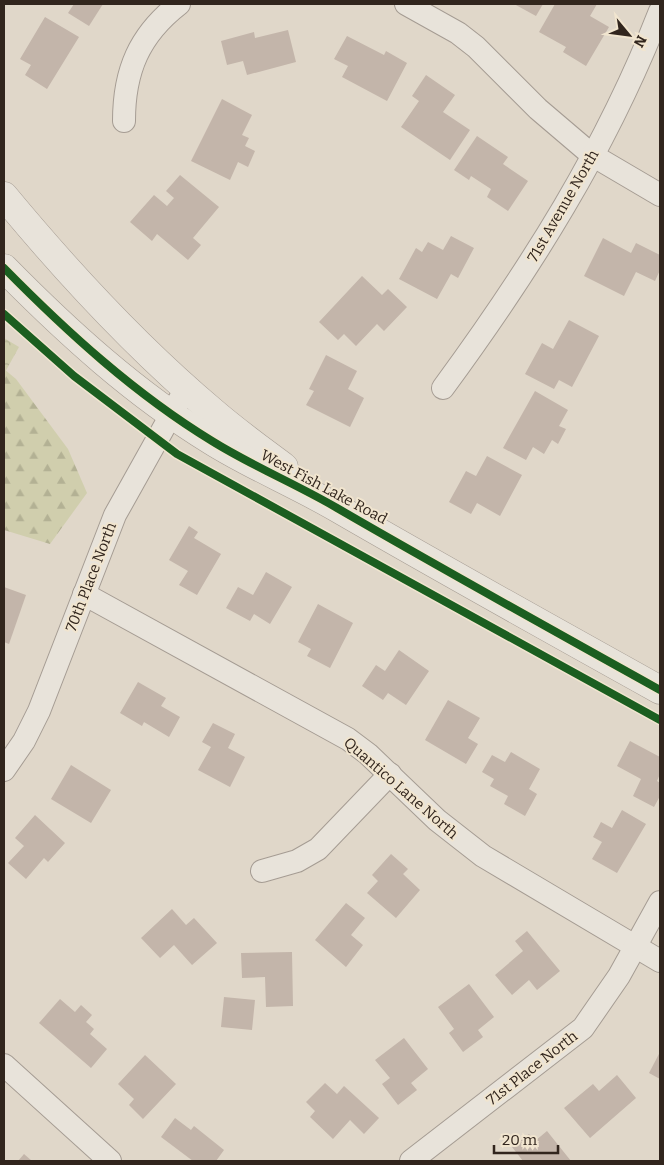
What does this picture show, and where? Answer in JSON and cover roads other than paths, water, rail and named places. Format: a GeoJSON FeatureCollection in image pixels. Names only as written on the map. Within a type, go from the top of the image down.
{"type":"FeatureCollection","features":[{"type":"Feature","properties":{"kind":"street"},"geometry":{"type":"LineString","coordinates":[[124,121],[124,94],[143,40],[162,18],[179,4]]}},
{"type":"Feature","properties":{"kind":"street"},"geometry":{"type":"LineString","coordinates":[[406,4],[458,33],[476,47],[538,109],[592,155],[660,195]]}},
{"type":"Feature","properties":{"kind":"street","name":"71st Avenue North"},"geometry":{"type":"LineString","coordinates":[[444,388],[522,277],[615,115],[660,11]]}},
{"type":"Feature","properties":{"kind":"street","name":"West Fish Lake Road"},"geometry":{"type":"LineString","coordinates":[[4,196],[63,264],[186,388],[212,411],[332,505]]}},
{"type":"Feature","properties":{"kind":"street","name":"West Fish Lake Road"},"geometry":{"type":"LineString","coordinates":[[4,268],[76,339],[170,414],[253,466],[332,505],[660,690]]}},
{"type":"Feature","properties":{"kind":"street","name":"70th Place North"},"geometry":{"type":"LineString","coordinates":[[4,770],[24,741],[39,710],[114,515],[186,388]]}},
{"type":"Feature","properties":{"kind":"street","name":"Quantico Lane North"},"geometry":{"type":"LineString","coordinates":[[84,594],[323,724],[355,744],[390,774],[437,820],[483,856],[660,961]]}},
{"type":"Feature","properties":{"kind":"street"},"geometry":{"type":"LineString","coordinates":[[262,871],[297,861],[318,849],[390,774]]}},
{"type":"Feature","properties":{"kind":"street","name":"71st Place North"},"geometry":{"type":"LineString","coordinates":[[411,1161],[583,1028],[608,992],[660,902]]}},
{"type":"Feature","properties":{"kind":"street"},"geometry":{"type":"LineString","coordinates":[[4,1065],[110,1161]]}}]}
